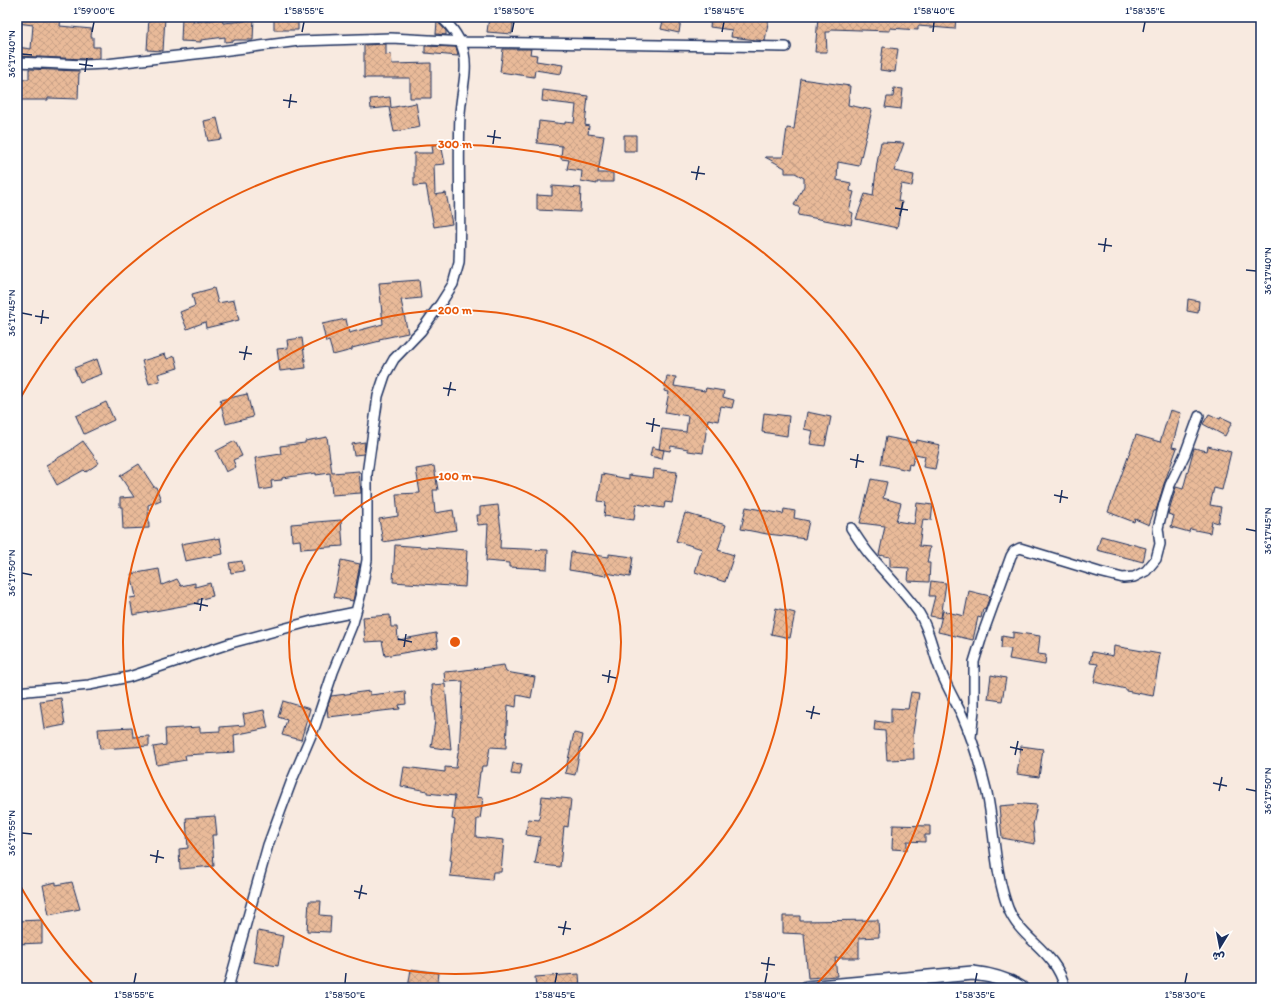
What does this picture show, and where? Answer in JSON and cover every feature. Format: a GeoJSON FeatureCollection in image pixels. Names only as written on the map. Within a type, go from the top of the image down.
{"type":"FeatureCollection","features":[{"type":"Feature","properties":{"kind":"main road"},"geometry":{"type":"LineString","coordinates":[[808,988],[973,973],[996,977],[1021,988]]}},
{"type":"Feature","properties":{"kind":"street"},"geometry":{"type":"LineString","coordinates":[[228,988],[268,845],[292,780],[315,726],[333,672],[353,623],[361,593],[367,560],[367,474],[378,396],[385,375],[394,358],[421,331],[441,303],[453,284],[459,263],[460,113],[465,65],[464,52],[460,42],[448,23],[441,17]]}},
{"type":"Feature","properties":{"kind":"street"},"geometry":{"type":"LineString","coordinates":[[17,62],[84,65],[106,64],[299,41],[391,38],[460,42],[786,47]]}},
{"type":"Feature","properties":{"kind":"street"},"geometry":{"type":"LineString","coordinates":[[971,740],[974,710],[974,662],[1011,556],[1020,548],[1123,578],[1134,577],[1146,571],[1156,560],[1160,544],[1158,528],[1164,504],[1170,485],[1185,454],[1199,416]]}},
{"type":"Feature","properties":{"kind":"street"},"geometry":{"type":"LineString","coordinates":[[851,528],[869,554],[901,589],[926,625],[941,672],[971,740],[987,793],[998,874],[1008,909],[1024,932],[1050,958],[1058,969],[1063,979],[1065,988]]}},
{"type":"Feature","properties":{"kind":"street"},"geometry":{"type":"LineString","coordinates":[[17,692],[89,685],[113,681],[231,643],[312,621],[356,612]]}},
{"type":"Feature","properties":{"kind":"building"},"geometry":{"type":"Polygon","coordinates":[[[17,17],[61,17],[60,26],[92,29],[91,37],[93,37],[93,47],[100,47],[100,58],[84,59],[17,56],[17,47],[31,49],[33,25],[17,23],[17,17]]]}},
{"type":"Feature","properties":{"kind":"building"},"geometry":{"type":"Polygon","coordinates":[[[149,17],[165,17],[163,51],[147,50],[149,17]]]}},
{"type":"Feature","properties":{"kind":"building"},"geometry":{"type":"Polygon","coordinates":[[[182,17],[194,17],[193,22],[222,19],[223,23],[245,21],[244,17],[254,17],[253,40],[234,40],[225,42],[225,37],[201,40],[201,42],[181,41],[182,17]]]}},
{"type":"Feature","properties":{"kind":"building"},"geometry":{"type":"Polygon","coordinates":[[[274,17],[298,17],[298,30],[274,30],[274,17]]]}},
{"type":"Feature","properties":{"kind":"building"},"geometry":{"type":"Polygon","coordinates":[[[489,17],[514,17],[512,34],[487,32],[489,17]]]}},
{"type":"Feature","properties":{"kind":"building"},"geometry":{"type":"Polygon","coordinates":[[[664,17],[681,19],[679,33],[661,29],[664,17]]]}},
{"type":"Feature","properties":{"kind":"building"},"geometry":{"type":"Polygon","coordinates":[[[711,17],[769,17],[765,41],[731,37],[732,30],[710,27],[711,17]]]}},
{"type":"Feature","properties":{"kind":"building"},"geometry":{"type":"Polygon","coordinates":[[[818,17],[956,17],[955,29],[918,26],[918,30],[890,28],[890,31],[831,29],[830,32],[826,32],[827,52],[815,52],[818,17]]]}},
{"type":"Feature","properties":{"kind":"building"},"geometry":{"type":"Polygon","coordinates":[[[437,21],[446,31],[446,35],[436,34],[437,21]]]}},
{"type":"Feature","properties":{"kind":"building"},"geometry":{"type":"Polygon","coordinates":[[[386,44],[386,55],[391,54],[392,64],[431,63],[431,98],[410,98],[410,78],[364,78],[364,45],[386,44]]]}},
{"type":"Feature","properties":{"kind":"building"},"geometry":{"type":"Polygon","coordinates":[[[425,46],[456,47],[458,56],[425,53],[425,46]]]}},
{"type":"Feature","properties":{"kind":"building"},"geometry":{"type":"Polygon","coordinates":[[[883,47],[898,49],[895,72],[880,70],[883,47]]]}},
{"type":"Feature","properties":{"kind":"building"},"geometry":{"type":"Polygon","coordinates":[[[503,49],[531,49],[530,54],[537,55],[536,61],[563,65],[561,74],[535,70],[534,77],[500,72],[503,49]]]}},
{"type":"Feature","properties":{"kind":"building"},"geometry":{"type":"Polygon","coordinates":[[[29,69],[79,71],[78,99],[48,98],[48,100],[17,100],[17,79],[29,79],[29,69]]]}},
{"type":"Feature","properties":{"kind":"building"},"geometry":{"type":"Polygon","coordinates":[[[801,79],[850,86],[848,105],[872,110],[859,166],[838,162],[837,180],[851,183],[850,191],[854,192],[849,211],[853,213],[851,225],[798,215],[800,208],[794,205],[804,186],[804,178],[795,173],[785,173],[785,168],[765,157],[783,157],[787,128],[794,129],[801,79]]]}},
{"type":"Feature","properties":{"kind":"building"},"geometry":{"type":"Polygon","coordinates":[[[894,88],[903,89],[901,109],[885,107],[887,97],[893,97],[894,88]]]}},
{"type":"Feature","properties":{"kind":"building"},"geometry":{"type":"Polygon","coordinates":[[[543,90],[588,96],[585,125],[589,126],[588,134],[604,136],[598,173],[613,173],[613,182],[597,182],[597,184],[581,181],[582,171],[567,169],[569,160],[561,159],[562,146],[537,143],[539,121],[565,124],[565,122],[574,123],[576,105],[542,101],[543,90]]]}},
{"type":"Feature","properties":{"kind":"building"},"geometry":{"type":"Polygon","coordinates":[[[390,97],[391,107],[371,109],[370,99],[390,97]]]}},
{"type":"Feature","properties":{"kind":"building"},"geometry":{"type":"Polygon","coordinates":[[[416,103],[420,127],[394,132],[389,108],[416,103]]]}},
{"type":"Feature","properties":{"kind":"building"},"geometry":{"type":"Polygon","coordinates":[[[217,118],[222,139],[208,141],[204,121],[217,118]]]}},
{"type":"Feature","properties":{"kind":"building"},"geometry":{"type":"Polygon","coordinates":[[[624,135],[636,135],[636,151],[624,151],[624,135]]]}},
{"type":"Feature","properties":{"kind":"building"},"geometry":{"type":"Polygon","coordinates":[[[881,142],[904,143],[894,171],[914,175],[912,186],[901,184],[898,201],[902,202],[897,228],[856,219],[865,194],[873,196],[881,142]]]}},
{"type":"Feature","properties":{"kind":"building"},"geometry":{"type":"Polygon","coordinates":[[[441,144],[445,164],[434,165],[435,195],[446,193],[452,224],[434,227],[426,185],[414,186],[414,153],[433,153],[432,145],[441,144]]]}},
{"type":"Feature","properties":{"kind":"building"},"geometry":{"type":"Polygon","coordinates":[[[552,186],[581,188],[580,212],[537,210],[537,195],[552,196],[552,186]]]}},
{"type":"Feature","properties":{"kind":"building"},"geometry":{"type":"Polygon","coordinates":[[[419,280],[421,298],[401,300],[408,333],[379,339],[380,341],[352,348],[352,350],[333,355],[329,341],[326,342],[322,324],[346,319],[349,333],[383,324],[379,283],[419,280]]]}},
{"type":"Feature","properties":{"kind":"building"},"geometry":{"type":"Polygon","coordinates":[[[214,288],[218,303],[234,300],[239,320],[206,328],[205,322],[187,329],[180,312],[195,306],[192,294],[214,288]]]}},
{"type":"Feature","properties":{"kind":"building"},"geometry":{"type":"Polygon","coordinates":[[[1188,299],[1199,301],[1198,313],[1187,311],[1188,299]]]}},
{"type":"Feature","properties":{"kind":"building"},"geometry":{"type":"Polygon","coordinates":[[[302,338],[306,368],[280,371],[277,349],[288,348],[287,340],[302,338]]]}},
{"type":"Feature","properties":{"kind":"building"},"geometry":{"type":"Polygon","coordinates":[[[165,354],[167,359],[175,356],[178,368],[158,374],[160,381],[149,384],[142,361],[165,354]]]}},
{"type":"Feature","properties":{"kind":"building"},"geometry":{"type":"Polygon","coordinates":[[[97,359],[102,374],[80,382],[74,368],[97,359]]]}},
{"type":"Feature","properties":{"kind":"building"},"geometry":{"type":"Polygon","coordinates":[[[667,376],[676,377],[674,386],[705,391],[706,388],[724,391],[723,397],[734,400],[732,408],[721,406],[718,421],[708,419],[703,453],[688,451],[688,449],[671,446],[670,451],[659,449],[662,429],[686,432],[688,416],[665,412],[669,392],[664,391],[667,376]]]}},
{"type":"Feature","properties":{"kind":"building"},"geometry":{"type":"Polygon","coordinates":[[[247,394],[253,417],[226,424],[220,400],[247,394]]]}},
{"type":"Feature","properties":{"kind":"building"},"geometry":{"type":"Polygon","coordinates":[[[106,402],[114,420],[84,434],[76,416],[106,402]]]}},
{"type":"Feature","properties":{"kind":"building"},"geometry":{"type":"Polygon","coordinates":[[[1170,410],[1181,413],[1172,447],[1177,448],[1156,511],[1154,511],[1149,525],[1135,519],[1134,522],[1108,512],[1136,435],[1160,442],[1170,410]]]}},
{"type":"Feature","properties":{"kind":"building"},"geometry":{"type":"Polygon","coordinates":[[[807,412],[831,417],[825,446],[810,444],[813,431],[804,429],[807,412]]]}},
{"type":"Feature","properties":{"kind":"building"},"geometry":{"type":"Polygon","coordinates":[[[764,413],[789,416],[787,436],[762,432],[764,413]]]}},
{"type":"Feature","properties":{"kind":"building"},"geometry":{"type":"Polygon","coordinates":[[[1209,414],[1232,422],[1225,436],[1203,424],[1209,414]]]}},
{"type":"Feature","properties":{"kind":"building"},"geometry":{"type":"Polygon","coordinates":[[[327,437],[332,473],[359,471],[361,493],[332,495],[330,473],[316,475],[316,473],[282,478],[282,480],[271,481],[272,488],[260,490],[255,458],[281,454],[280,446],[305,443],[305,441],[327,437]]]}},
{"type":"Feature","properties":{"kind":"building"},"geometry":{"type":"Polygon","coordinates":[[[886,437],[916,443],[917,440],[940,445],[935,469],[923,467],[925,456],[915,454],[912,465],[909,464],[908,470],[881,464],[886,437]]]}},
{"type":"Feature","properties":{"kind":"building"},"geometry":{"type":"Polygon","coordinates":[[[83,441],[99,463],[86,472],[84,470],[57,485],[46,465],[73,449],[83,441]]]}},
{"type":"Feature","properties":{"kind":"building"},"geometry":{"type":"Polygon","coordinates":[[[235,441],[242,456],[233,460],[236,467],[226,472],[216,451],[235,441]]]}},
{"type":"Feature","properties":{"kind":"building"},"geometry":{"type":"Polygon","coordinates":[[[365,442],[364,454],[354,455],[352,444],[365,442]]]}},
{"type":"Feature","properties":{"kind":"building"},"geometry":{"type":"Polygon","coordinates":[[[1208,446],[1231,452],[1222,490],[1214,488],[1210,505],[1221,507],[1218,523],[1212,521],[1210,533],[1190,529],[1189,532],[1171,527],[1174,516],[1168,514],[1176,487],[1183,489],[1194,448],[1207,451],[1208,446]]]}},
{"type":"Feature","properties":{"kind":"building"},"geometry":{"type":"Polygon","coordinates":[[[652,447],[664,450],[662,459],[650,456],[652,447]]]}},
{"type":"Feature","properties":{"kind":"building"},"geometry":{"type":"Polygon","coordinates":[[[139,464],[154,487],[156,487],[161,500],[148,505],[149,528],[123,529],[120,498],[134,497],[120,476],[139,464]]]}},
{"type":"Feature","properties":{"kind":"building"},"geometry":{"type":"Polygon","coordinates":[[[434,466],[438,490],[433,490],[435,513],[453,510],[456,530],[383,542],[379,519],[398,516],[396,494],[420,493],[416,469],[434,466]]]}},
{"type":"Feature","properties":{"kind":"building"},"geometry":{"type":"Polygon","coordinates":[[[654,469],[677,472],[672,503],[665,502],[664,508],[636,504],[634,520],[604,516],[606,502],[598,501],[602,474],[629,479],[629,475],[653,478],[654,469]]]}},
{"type":"Feature","properties":{"kind":"building"},"geometry":{"type":"Polygon","coordinates":[[[871,479],[887,482],[883,498],[901,503],[896,521],[914,524],[917,503],[933,505],[931,520],[923,519],[919,546],[930,547],[927,563],[930,563],[929,582],[908,581],[909,568],[890,567],[890,557],[879,555],[885,526],[860,523],[871,479]]]}},
{"type":"Feature","properties":{"kind":"building"},"geometry":{"type":"Polygon","coordinates":[[[498,505],[501,530],[500,548],[548,550],[547,569],[509,567],[509,563],[486,561],[488,524],[478,525],[477,515],[480,515],[480,507],[498,505]]]}},
{"type":"Feature","properties":{"kind":"building"},"geometry":{"type":"Polygon","coordinates":[[[746,507],[783,514],[784,509],[795,511],[794,518],[809,521],[805,539],[741,529],[746,507]]]}},
{"type":"Feature","properties":{"kind":"building"},"geometry":{"type":"Polygon","coordinates":[[[685,513],[726,525],[718,550],[734,555],[725,582],[695,572],[702,549],[676,541],[685,513]]]}},
{"type":"Feature","properties":{"kind":"building"},"geometry":{"type":"Polygon","coordinates":[[[341,520],[343,546],[301,549],[300,540],[292,541],[291,524],[341,520]]]}},
{"type":"Feature","properties":{"kind":"building"},"geometry":{"type":"Polygon","coordinates":[[[1101,536],[1146,548],[1143,562],[1097,550],[1101,536]]]}},
{"type":"Feature","properties":{"kind":"building"},"geometry":{"type":"Polygon","coordinates":[[[220,538],[223,554],[185,561],[181,544],[220,538]]]}},
{"type":"Feature","properties":{"kind":"building"},"geometry":{"type":"Polygon","coordinates":[[[395,545],[467,550],[465,587],[393,582],[395,545]]]}},
{"type":"Feature","properties":{"kind":"building"},"geometry":{"type":"Polygon","coordinates":[[[571,552],[609,557],[609,554],[633,557],[630,577],[606,573],[606,576],[569,570],[571,552]]]}},
{"type":"Feature","properties":{"kind":"building"},"geometry":{"type":"Polygon","coordinates":[[[341,560],[360,564],[353,601],[334,597],[341,560]]]}},
{"type":"Feature","properties":{"kind":"building"},"geometry":{"type":"Polygon","coordinates":[[[242,561],[244,571],[231,573],[229,563],[242,561]]]}},
{"type":"Feature","properties":{"kind":"building"},"geometry":{"type":"Polygon","coordinates":[[[159,569],[162,585],[177,579],[181,586],[195,583],[195,587],[210,583],[213,596],[198,600],[198,603],[133,615],[130,598],[136,597],[131,574],[159,569]]]}},
{"type":"Feature","properties":{"kind":"building"},"geometry":{"type":"Polygon","coordinates":[[[931,581],[946,583],[941,618],[930,616],[935,596],[929,596],[931,581]]]}},
{"type":"Feature","properties":{"kind":"building"},"geometry":{"type":"Polygon","coordinates":[[[969,591],[990,596],[985,610],[983,609],[981,618],[978,617],[973,640],[938,632],[943,611],[964,616],[969,591]]]}},
{"type":"Feature","properties":{"kind":"building"},"geometry":{"type":"Polygon","coordinates":[[[776,608],[795,613],[790,638],[771,634],[776,608]]]}},
{"type":"Feature","properties":{"kind":"building"},"geometry":{"type":"Polygon","coordinates":[[[390,615],[391,627],[397,627],[398,640],[436,633],[438,647],[385,656],[382,641],[365,642],[363,617],[390,615]]]}},
{"type":"Feature","properties":{"kind":"building"},"geometry":{"type":"Polygon","coordinates":[[[1013,632],[1040,636],[1038,654],[1046,655],[1045,665],[1009,659],[1011,649],[1001,648],[1002,636],[1013,638],[1013,632]]]}},
{"type":"Feature","properties":{"kind":"building"},"geometry":{"type":"Polygon","coordinates":[[[1114,646],[1160,654],[1153,696],[1126,691],[1126,689],[1094,682],[1098,664],[1090,663],[1092,652],[1113,656],[1114,646]]]}},
{"type":"Feature","properties":{"kind":"building"},"geometry":{"type":"Polygon","coordinates":[[[504,665],[506,672],[535,677],[531,698],[517,695],[516,707],[508,705],[506,748],[490,747],[487,766],[482,766],[480,772],[477,797],[483,798],[480,819],[477,819],[476,837],[504,840],[501,872],[493,872],[492,880],[450,876],[452,861],[450,860],[455,820],[452,819],[455,796],[427,793],[427,791],[401,786],[404,767],[445,772],[445,767],[456,768],[459,752],[463,681],[445,682],[444,672],[504,665]]]}},
{"type":"Feature","properties":{"kind":"building"},"geometry":{"type":"Polygon","coordinates":[[[991,675],[1006,678],[1002,701],[988,699],[991,675]]]}},
{"type":"Feature","properties":{"kind":"building"},"geometry":{"type":"Polygon","coordinates":[[[445,684],[451,750],[431,747],[435,721],[432,685],[445,684]]]}},
{"type":"Feature","properties":{"kind":"building"},"geometry":{"type":"Polygon","coordinates":[[[370,691],[370,695],[405,691],[406,704],[399,705],[400,709],[328,717],[327,708],[331,696],[370,691]]]}},
{"type":"Feature","properties":{"kind":"building"},"geometry":{"type":"Polygon","coordinates":[[[911,692],[919,693],[913,733],[914,759],[887,760],[885,731],[874,730],[875,721],[891,723],[891,708],[908,709],[911,692]]]}},
{"type":"Feature","properties":{"kind":"building"},"geometry":{"type":"Polygon","coordinates":[[[61,698],[65,725],[44,729],[40,701],[61,698]]]}},
{"type":"Feature","properties":{"kind":"building"},"geometry":{"type":"Polygon","coordinates":[[[283,701],[310,709],[301,740],[282,735],[287,720],[278,717],[283,701]]]}},
{"type":"Feature","properties":{"kind":"building"},"geometry":{"type":"Polygon","coordinates":[[[264,710],[268,728],[234,735],[235,752],[185,755],[186,760],[157,765],[153,747],[166,745],[165,729],[200,727],[200,732],[220,731],[220,727],[245,725],[243,714],[264,710]]]}},
{"type":"Feature","properties":{"kind":"building"},"geometry":{"type":"Polygon","coordinates":[[[132,727],[133,737],[149,736],[149,746],[100,749],[98,729],[132,727]]]}},
{"type":"Feature","properties":{"kind":"building"},"geometry":{"type":"Polygon","coordinates":[[[574,733],[583,735],[575,775],[565,773],[574,733]]]}},
{"type":"Feature","properties":{"kind":"building"},"geometry":{"type":"Polygon","coordinates":[[[1021,746],[1043,749],[1039,777],[1017,774],[1021,746]]]}},
{"type":"Feature","properties":{"kind":"building"},"geometry":{"type":"Polygon","coordinates":[[[513,763],[522,764],[520,775],[511,774],[513,763]]]}},
{"type":"Feature","properties":{"kind":"building"},"geometry":{"type":"Polygon","coordinates":[[[542,796],[571,799],[568,827],[564,826],[560,867],[535,864],[540,837],[526,835],[528,819],[539,820],[542,796]]]}},
{"type":"Feature","properties":{"kind":"building"},"geometry":{"type":"Polygon","coordinates":[[[1023,804],[1037,805],[1033,825],[1035,844],[1002,838],[999,806],[1023,804]]]}},
{"type":"Feature","properties":{"kind":"building"},"geometry":{"type":"Polygon","coordinates":[[[215,816],[217,835],[212,835],[214,866],[180,869],[179,849],[188,848],[186,818],[215,816]]]}},
{"type":"Feature","properties":{"kind":"building"},"geometry":{"type":"Polygon","coordinates":[[[893,825],[930,826],[930,835],[925,835],[925,842],[907,841],[907,850],[892,849],[893,825]]]}},
{"type":"Feature","properties":{"kind":"building"},"geometry":{"type":"Polygon","coordinates":[[[56,882],[56,885],[72,882],[80,909],[49,915],[43,885],[56,882]]]}},
{"type":"Feature","properties":{"kind":"building"},"geometry":{"type":"Polygon","coordinates":[[[309,901],[321,901],[320,915],[331,916],[330,932],[307,931],[309,901]]]}},
{"type":"Feature","properties":{"kind":"building"},"geometry":{"type":"Polygon","coordinates":[[[783,916],[800,916],[800,921],[878,920],[879,937],[859,938],[859,958],[835,958],[837,976],[808,978],[804,934],[783,933],[783,916]]]}},
{"type":"Feature","properties":{"kind":"building"},"geometry":{"type":"Polygon","coordinates":[[[42,920],[42,943],[17,944],[17,921],[42,920]]]}},
{"type":"Feature","properties":{"kind":"building"},"geometry":{"type":"Polygon","coordinates":[[[258,931],[283,936],[278,966],[253,962],[258,931]]]}},
{"type":"Feature","properties":{"kind":"building"},"geometry":{"type":"Polygon","coordinates":[[[411,969],[439,973],[437,988],[408,988],[411,969]]]}},
{"type":"Feature","properties":{"kind":"building"},"geometry":{"type":"Polygon","coordinates":[[[579,974],[580,988],[536,988],[535,977],[579,974]]]}}]}
